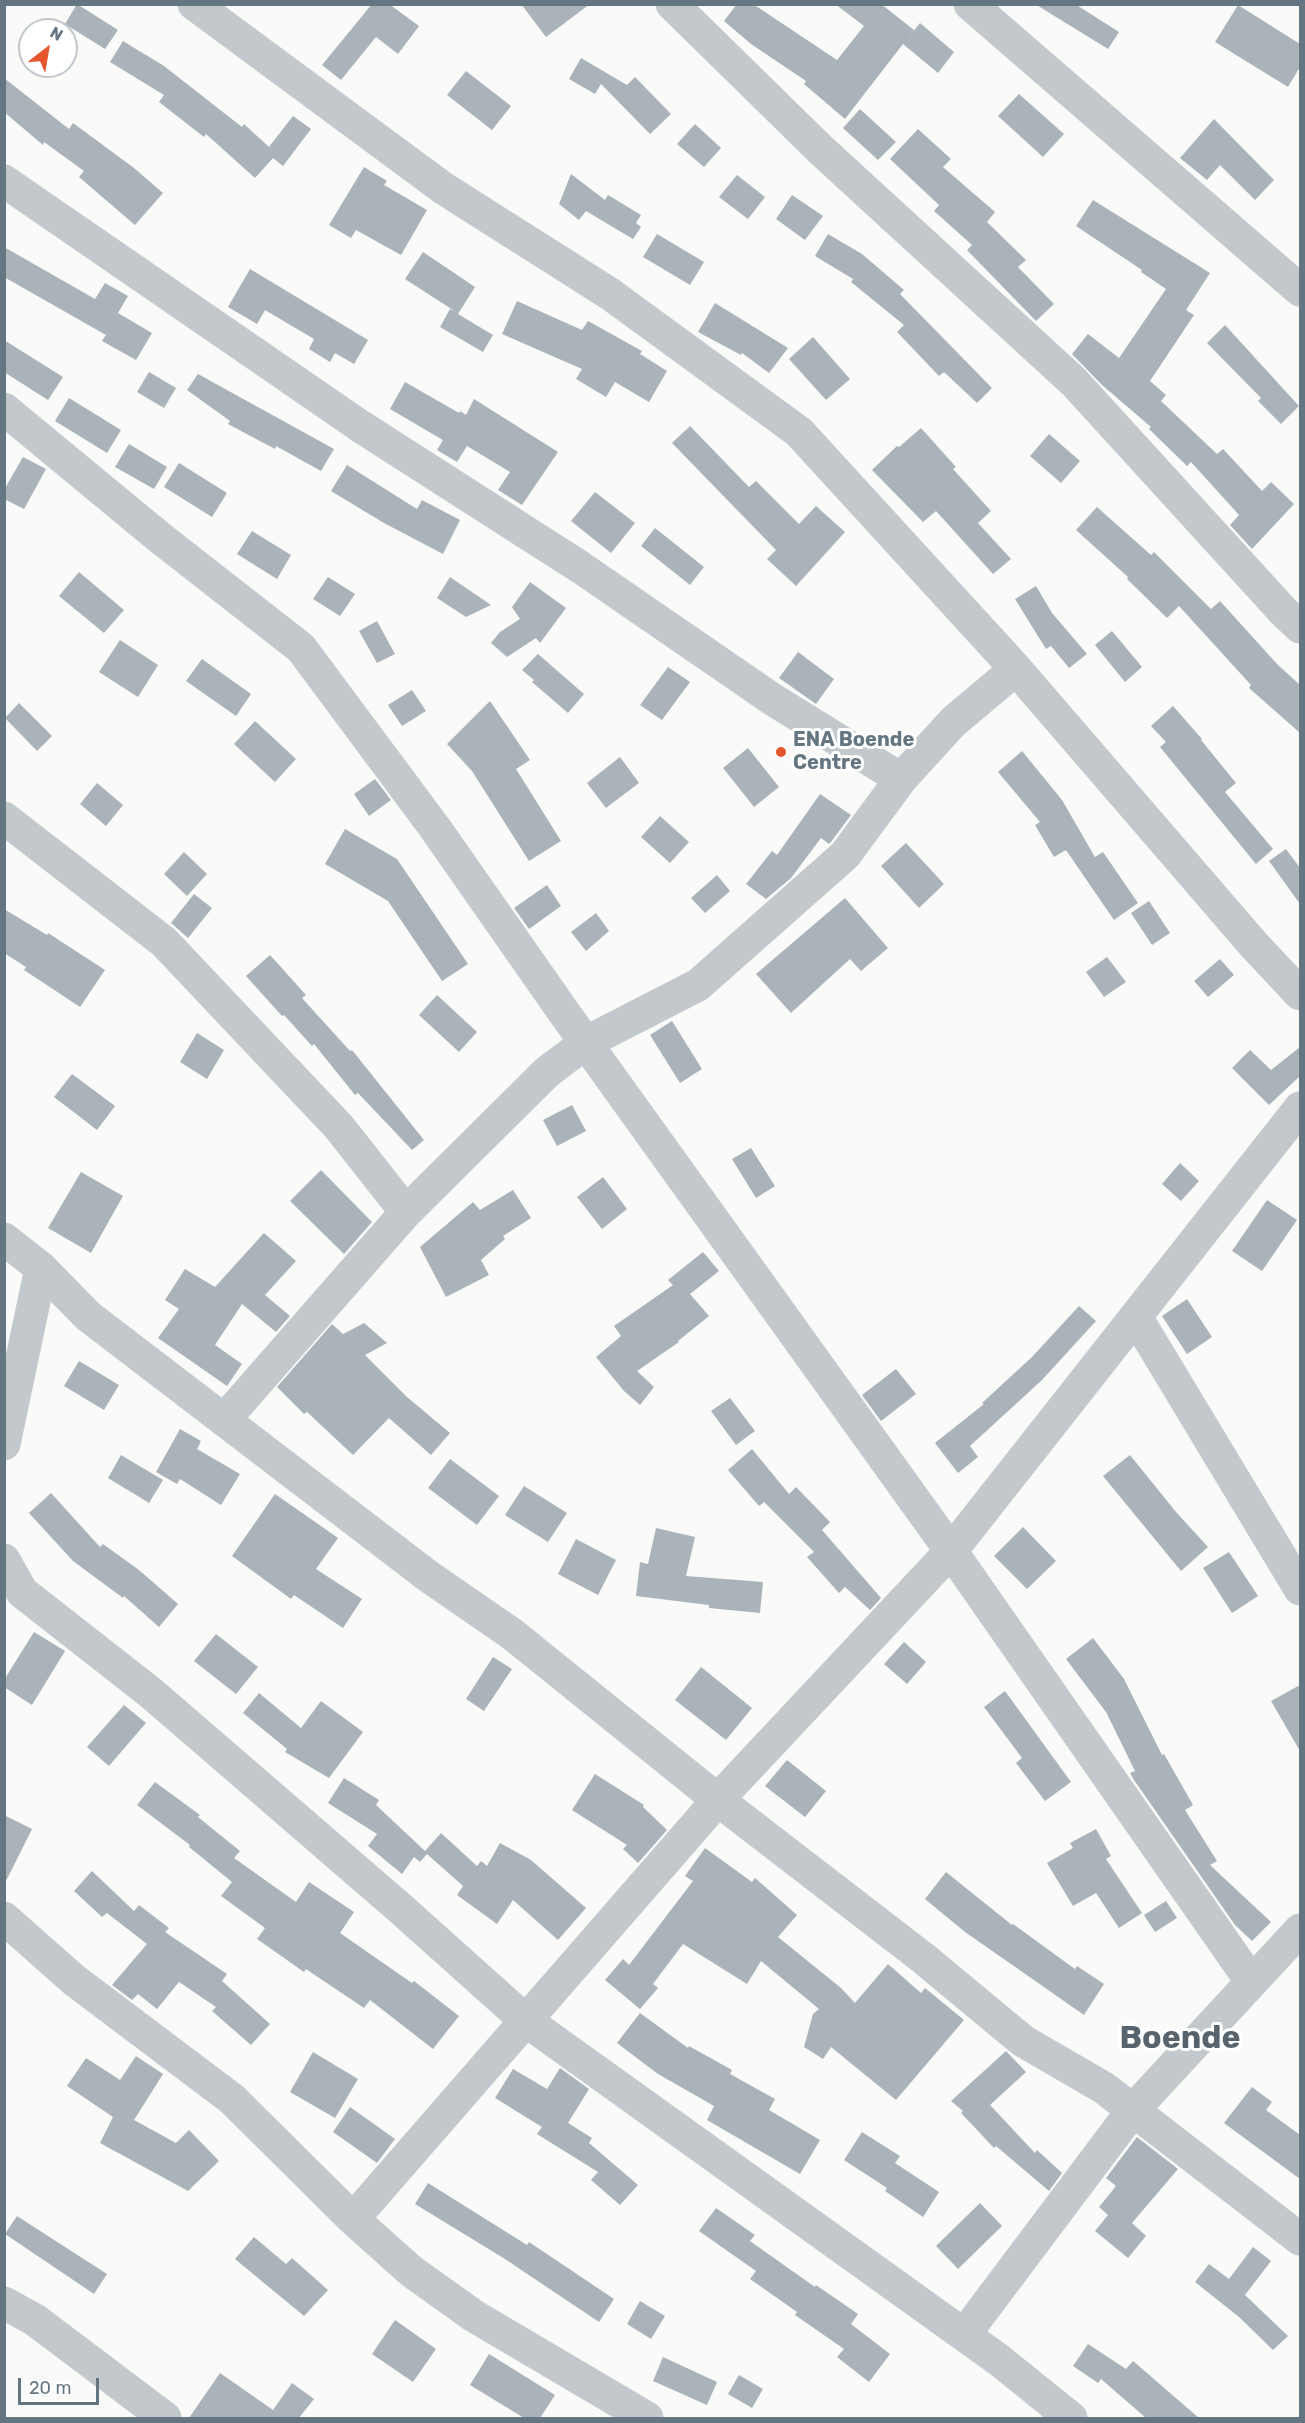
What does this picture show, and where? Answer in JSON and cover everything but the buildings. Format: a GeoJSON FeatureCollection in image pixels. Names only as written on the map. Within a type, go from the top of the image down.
{"type":"FeatureCollection","features":[{"type":"Feature","properties":{"kind":"street"},"geometry":{"type":"LineString","coordinates":[[194,4],[443,188],[610,294],[799,432],[1016,669],[1254,945],[1300,994]]}},
{"type":"Feature","properties":{"kind":"street"},"geometry":{"type":"LineString","coordinates":[[672,4],[821,150],[1074,382],[1300,627]]}},
{"type":"Feature","properties":{"kind":"street"},"geometry":{"type":"LineString","coordinates":[[969,4],[1300,290]]}},
{"type":"Feature","properties":{"kind":"street"},"geometry":{"type":"LineString","coordinates":[[4,181],[360,426],[580,567],[772,699],[901,778]]}},
{"type":"Feature","properties":{"kind":"street"},"geometry":{"type":"LineString","coordinates":[[4,409],[159,537],[301,648],[435,828],[565,1014],[951,1551],[1251,1981]]}},
{"type":"Feature","properties":{"kind":"street"},"geometry":{"type":"LineString","coordinates":[[224,1420],[406,1212],[547,1072],[587,1042],[698,986],[845,855],[901,778],[953,722],[1016,669]]}},
{"type":"Feature","properties":{"kind":"street"},"geometry":{"type":"LineString","coordinates":[[4,818],[164,942],[339,1127],[406,1212]]}},
{"type":"Feature","properties":{"kind":"street"},"geometry":{"type":"LineString","coordinates":[[353,2219],[718,1800],[951,1551],[1300,1108]]}},
{"type":"Feature","properties":{"kind":"street"},"geometry":{"type":"LineString","coordinates":[[4,1239],[41,1268],[88,1316],[428,1576],[512,1634],[718,1800],[923,1958],[1023,2041],[1104,2088],[1300,2239]]}},
{"type":"Feature","properties":{"kind":"street"},"geometry":{"type":"LineString","coordinates":[[4,1443],[41,1268]]}},
{"type":"Feature","properties":{"kind":"street"},"geometry":{"type":"LineString","coordinates":[[1136,1317],[1300,1589]]}},
{"type":"Feature","properties":{"kind":"street"},"geometry":{"type":"LineString","coordinates":[[4,1560],[22,1592],[160,1701],[401,1909],[525,2020],[999,2360],[1071,2418]]}},
{"type":"Feature","properties":{"kind":"street"},"geometry":{"type":"LineString","coordinates":[[4,1918],[74,1980],[232,2099],[353,2219],[411,2271],[474,2316],[648,2418]]}},
{"type":"Feature","properties":{"kind":"street"},"geometry":{"type":"LineString","coordinates":[[964,2335],[1133,2110],[1300,1930]]}},
{"type":"Feature","properties":{"kind":"street"},"geometry":{"type":"LineString","coordinates":[[4,2303],[35,2320],[165,2418]]}},
{"type":"Feature","properties":{"kind":"place","name":"ENA Boende Centre"},"geometry":{"type":"Point","coordinates":[781,752]}},
{"type":"Feature","properties":{"kind":"district","name":"Boende"},"geometry":{"type":"Point","coordinates":[1180,2039]}}]}
